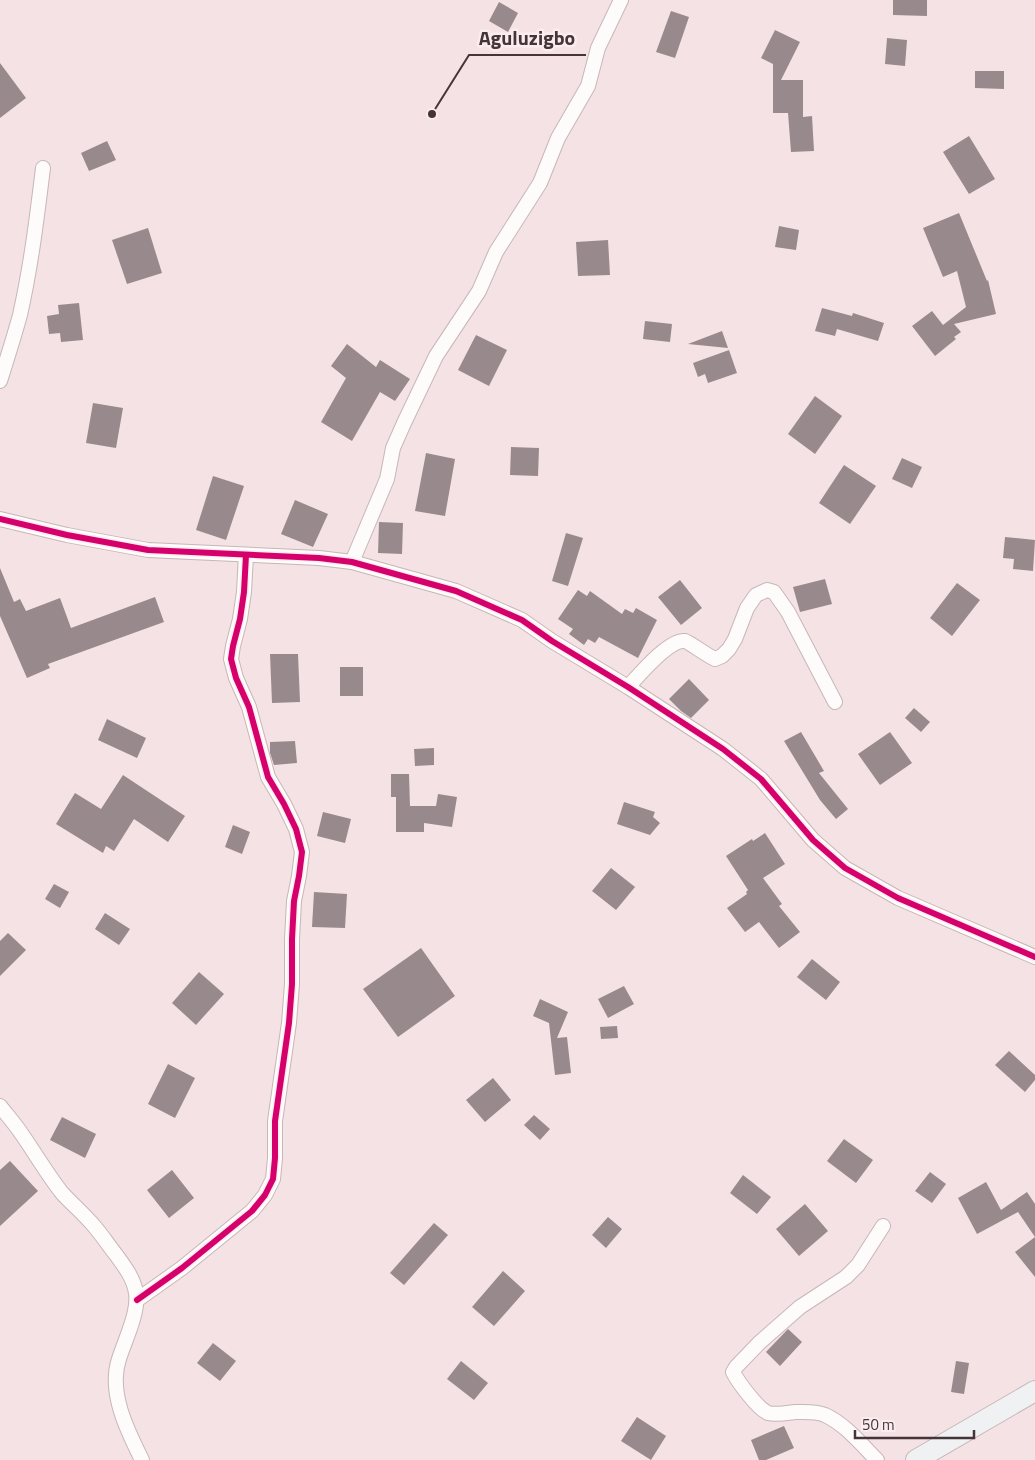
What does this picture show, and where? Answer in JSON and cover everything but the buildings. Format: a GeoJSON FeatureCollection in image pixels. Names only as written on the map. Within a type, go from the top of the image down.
{"type":"FeatureCollection","features":[{"type":"Feature","properties":{"kind":"main road"},"geometry":{"type":"LineString","coordinates":[[916,1460],[1035,1391]]}},
{"type":"Feature","properties":{"kind":"street"},"geometry":{"type":"LineString","coordinates":[[352,562],[387,479],[393,448],[408,414],[436,356],[479,290],[496,252],[540,183],[558,138],[588,86],[598,48],[621,0]]}},
{"type":"Feature","properties":{"kind":"street"},"geometry":{"type":"LineString","coordinates":[[0,381],[19,317],[27,278],[43,168]]}},
{"type":"Feature","properties":{"kind":"street"},"geometry":{"type":"LineString","coordinates":[[0,519],[67,535],[148,550],[319,558],[352,562],[456,591],[522,620],[552,642],[628,687],[723,749],[761,779],[812,840],[845,868],[898,898],[1035,957]]}},
{"type":"Feature","properties":{"kind":"street"},"geometry":{"type":"LineString","coordinates":[[137,1300],[182,1268],[252,1211],[265,1195],[273,1179],[275,1121],[289,1023],[292,984],[294,902],[302,852],[296,829],[268,777],[249,707],[236,678],[231,660],[244,592],[246,554]]}},
{"type":"Feature","properties":{"kind":"street"},"geometry":{"type":"LineString","coordinates":[[628,687],[657,656],[676,642],[686,641],[714,659],[722,656],[735,639],[747,608],[756,595],[767,590],[774,592],[788,612],[835,702]]}},
{"type":"Feature","properties":{"kind":"street"},"geometry":{"type":"LineString","coordinates":[[0,1106],[63,1194],[95,1226],[127,1270],[136,1290],[137,1300],[128,1334],[118,1360],[116,1378],[118,1402],[130,1435],[142,1460]]}},
{"type":"Feature","properties":{"kind":"street"},"geometry":{"type":"LineString","coordinates":[[877,1460],[842,1426],[824,1414],[806,1412],[768,1413],[750,1396],[733,1372],[759,1343],[800,1307],[846,1277],[858,1265],[883,1226]]}},
{"type":"Feature","properties":{"kind":"cycle path"},"geometry":{"type":"LineString","coordinates":[[0,519],[67,535],[148,550],[319,558],[352,562],[456,591],[522,620],[723,749],[761,779],[813,840],[845,868],[898,898],[1035,957]]}},
{"type":"Feature","properties":{"kind":"cycle path"},"geometry":{"type":"LineString","coordinates":[[137,1300],[182,1268],[252,1211],[265,1195],[273,1179],[275,1121],[289,1023],[292,984],[294,901],[302,852],[296,829],[268,777],[249,707],[236,678],[231,659],[244,592],[246,555]]}},
{"type":"Feature","properties":{"kind":"place","name":"Aguluzigbo"},"geometry":{"type":"Point","coordinates":[432,114]}}]}
